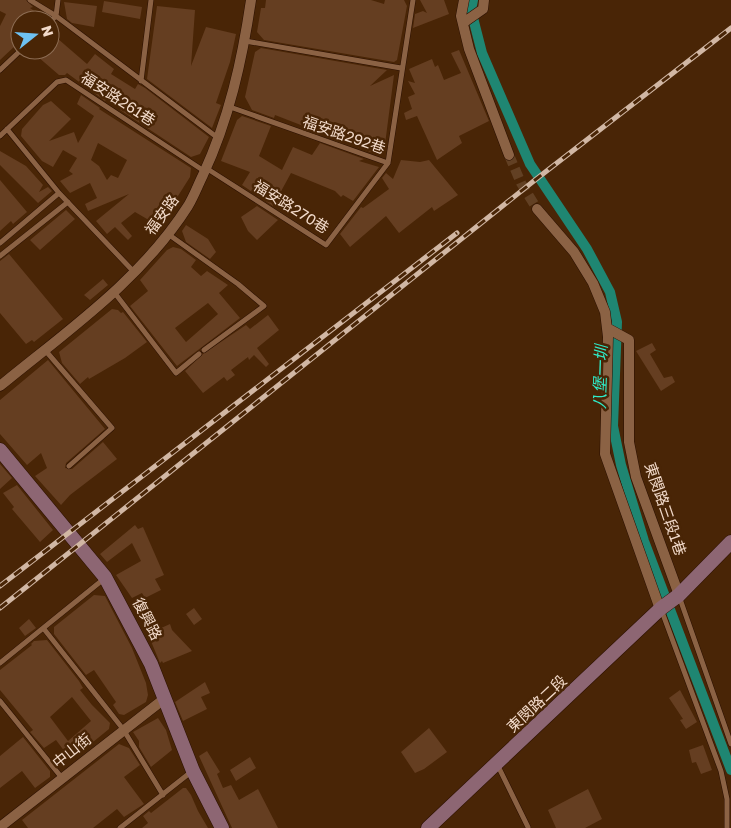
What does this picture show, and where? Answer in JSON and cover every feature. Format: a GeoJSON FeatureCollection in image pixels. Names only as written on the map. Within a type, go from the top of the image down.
{"type":"FeatureCollection","features":[{"type":"Feature","properties":{"kind":"street","name":"福安路"},"geometry":{"type":"LineString","coordinates":[[0,386],[114,292],[168,234],[189,204],[205,170],[230,107],[252,0]]}},
{"type":"Feature","properties":{"kind":"street"},"geometry":{"type":"LineString","coordinates":[[464,0],[461,16],[469,50],[509,155]]}},
{"type":"Feature","properties":{"kind":"street"},"geometry":{"type":"LineString","coordinates":[[463,23],[484,5]]}},
{"type":"Feature","properties":{"kind":"street"},"geometry":{"type":"LineString","coordinates":[[537,209],[574,252],[593,283],[605,312],[607,328],[605,454],[669,602]]}},
{"type":"Feature","properties":{"kind":"street","name":"東閔路三段1巷"},"geometry":{"type":"LineString","coordinates":[[607,328],[629,340],[629,442],[636,477],[669,602]]}},
{"type":"Feature","properties":{"kind":"street","name":"復興路"},"geometry":{"type":"LineString","coordinates":[[0,450],[105,577],[152,664],[193,770],[222,828]]}},
{"type":"Feature","properties":{"kind":"street","name":"東閔路二段"},"geometry":{"type":"LineString","coordinates":[[428,828],[731,542]]}},
{"type":"Feature","properties":{"kind":"street","name":"中山街"},"geometry":{"type":"LineString","coordinates":[[3,824],[164,699]]}},
{"type":"Feature","properties":{"kind":"lane"},"geometry":{"type":"LineString","coordinates":[[30,0],[46,10]]}},
{"type":"Feature","properties":{"kind":"lane"},"geometry":{"type":"LineString","coordinates":[[141,80],[151,0]]}},
{"type":"Feature","properties":{"kind":"lane","name":"福安路292巷"},"geometry":{"type":"LineString","coordinates":[[230,107],[388,163],[413,0]]}},
{"type":"Feature","properties":{"kind":"lane"},"geometry":{"type":"LineString","coordinates":[[60,19],[218,139]]}},
{"type":"Feature","properties":{"kind":"lane"},"geometry":{"type":"LineString","coordinates":[[245,41],[402,68]]}},
{"type":"Feature","properties":{"kind":"lane"},"geometry":{"type":"LineString","coordinates":[[0,70],[10,60]]}},
{"type":"Feature","properties":{"kind":"lane","name":"福安路261巷"},"geometry":{"type":"LineString","coordinates":[[0,136],[56,82],[66,80],[205,170]]}},
{"type":"Feature","properties":{"kind":"lane"},"geometry":{"type":"LineString","coordinates":[[7,129],[59,193],[134,272]]}},
{"type":"Feature","properties":{"kind":"lane","name":"福安路270巷"},"geometry":{"type":"LineString","coordinates":[[205,170],[326,245],[388,163]]}},
{"type":"Feature","properties":{"kind":"lane"},"geometry":{"type":"LineString","coordinates":[[0,243],[59,193]]}},
{"type":"Feature","properties":{"kind":"lane"},"geometry":{"type":"LineString","coordinates":[[0,256],[68,202]]}},
{"type":"Feature","properties":{"kind":"lane"},"geometry":{"type":"LineString","coordinates":[[114,292],[176,373],[264,306],[238,284],[168,234]]}},
{"type":"Feature","properties":{"kind":"lane"},"geometry":{"type":"LineString","coordinates":[[45,350],[112,428],[69,466]]}},
{"type":"Feature","properties":{"kind":"lane"},"geometry":{"type":"LineString","coordinates":[[0,663],[44,629],[105,577]]}},
{"type":"Feature","properties":{"kind":"lane"},"geometry":{"type":"LineString","coordinates":[[669,602],[731,744]]}},
{"type":"Feature","properties":{"kind":"lane"},"geometry":{"type":"LineString","coordinates":[[669,602],[721,771],[727,799],[727,828]]}},
{"type":"Feature","properties":{"kind":"lane"},"geometry":{"type":"LineString","coordinates":[[44,629],[123,729],[162,795]]}},
{"type":"Feature","properties":{"kind":"lane"},"geometry":{"type":"LineString","coordinates":[[0,701],[62,778]]}},
{"type":"Feature","properties":{"kind":"lane"},"geometry":{"type":"LineString","coordinates":[[497,764],[528,827]]}},
{"type":"Feature","properties":{"kind":"lane"},"geometry":{"type":"LineString","coordinates":[[120,828],[193,770]]}},
{"type":"Feature","properties":{"kind":"building"},"geometry":{"type":"Polygon","coordinates":[[[0,0],[26,0],[33,7],[30,8],[33,10],[10,10],[10,51],[0,60],[0,26],[6,14],[0,11],[0,0]]]}},
{"type":"Feature","properties":{"kind":"building"},"geometry":{"type":"Polygon","coordinates":[[[266,0],[371,0],[384,4],[385,0],[404,0],[407,6],[397,60],[394,62],[264,40],[257,32],[261,8],[265,8],[266,0]]]}},
{"type":"Feature","properties":{"kind":"building"},"geometry":{"type":"Polygon","coordinates":[[[420,0],[444,0],[449,14],[413,28],[415,14],[423,11],[427,13],[420,0]]]}},
{"type":"Feature","properties":{"kind":"building"},"geometry":{"type":"Polygon","coordinates":[[[104,1],[142,7],[140,19],[102,12],[104,1]]]}},
{"type":"Feature","properties":{"kind":"building"},"geometry":{"type":"Polygon","coordinates":[[[64,2],[97,6],[94,27],[72,23],[67,19],[64,2]]]}},
{"type":"Feature","properties":{"kind":"building"},"geometry":{"type":"Polygon","coordinates":[[[157,6],[195,10],[191,66],[206,27],[236,34],[230,62],[216,103],[221,105],[212,128],[147,79],[157,6]]]}},
{"type":"Feature","properties":{"kind":"building"},"geometry":{"type":"Polygon","coordinates":[[[60,41],[87,64],[95,54],[114,69],[111,74],[135,89],[138,84],[145,88],[209,137],[200,154],[191,157],[120,110],[123,106],[109,95],[105,101],[67,73],[59,75],[42,60],[60,60],[60,41]]]}},
{"type":"Feature","properties":{"kind":"building"},"geometry":{"type":"Polygon","coordinates":[[[261,48],[387,70],[370,86],[394,75],[384,152],[378,155],[275,115],[274,118],[252,110],[245,97],[255,52],[261,48]]]}},
{"type":"Feature","properties":{"kind":"building"},"geometry":{"type":"Polygon","coordinates":[[[459,50],[489,121],[459,136],[462,143],[437,160],[417,116],[406,120],[404,113],[412,109],[408,97],[415,94],[408,81],[415,83],[409,69],[432,59],[435,67],[438,65],[444,80],[461,73],[451,53],[459,50]]]}},
{"type":"Feature","properties":{"kind":"building"},"geometry":{"type":"Polygon","coordinates":[[[81,95],[99,109],[191,168],[190,177],[159,226],[135,212],[121,223],[132,236],[128,240],[115,227],[107,234],[96,221],[129,194],[88,211],[85,204],[97,198],[90,183],[70,193],[60,181],[73,174],[69,171],[77,158],[63,150],[53,167],[42,161],[21,136],[22,129],[43,105],[51,101],[71,119],[49,141],[74,132],[78,143],[94,116],[77,104],[81,95]],[[98,143],[91,160],[99,166],[107,180],[111,175],[118,178],[127,160],[98,143]]]}},
{"type":"Feature","properties":{"kind":"building"},"geometry":{"type":"Polygon","coordinates":[[[242,116],[271,126],[259,156],[282,170],[293,147],[312,155],[320,143],[364,159],[359,161],[379,167],[353,201],[343,195],[341,197],[335,191],[291,173],[273,206],[242,185],[250,172],[221,161],[237,120],[242,116]]]}},
{"type":"Feature","properties":{"kind":"building"},"geometry":{"type":"Polygon","coordinates":[[[0,151],[26,166],[43,185],[39,192],[48,187],[52,191],[38,203],[0,165],[0,151]]]}},
{"type":"Feature","properties":{"kind":"building"},"geometry":{"type":"Polygon","coordinates":[[[401,160],[420,162],[429,160],[458,195],[434,211],[432,207],[399,233],[386,216],[350,247],[340,234],[361,207],[363,208],[389,189],[382,178],[386,173],[393,179],[401,160]]]}},
{"type":"Feature","properties":{"kind":"building"},"geometry":{"type":"Polygon","coordinates":[[[0,180],[27,212],[13,224],[11,221],[0,231],[0,180]]]}},
{"type":"Feature","properties":{"kind":"building"},"geometry":{"type":"Polygon","coordinates":[[[257,206],[278,220],[257,240],[248,231],[241,217],[257,206]]]}},
{"type":"Feature","properties":{"kind":"building"},"geometry":{"type":"Polygon","coordinates":[[[66,210],[75,219],[40,250],[30,240],[66,210]]]}},
{"type":"Feature","properties":{"kind":"building"},"geometry":{"type":"Polygon","coordinates":[[[186,225],[208,239],[216,252],[210,259],[186,242],[182,231],[186,225]]]}},
{"type":"Feature","properties":{"kind":"building"},"geometry":{"type":"Polygon","coordinates":[[[173,247],[181,249],[196,260],[191,267],[201,276],[207,271],[228,285],[219,293],[240,318],[177,366],[130,306],[148,291],[140,280],[167,250],[173,247]],[[208,303],[175,328],[186,342],[218,314],[208,303]]]}},
{"type":"Feature","properties":{"kind":"building"},"geometry":{"type":"Polygon","coordinates":[[[9,254],[63,319],[34,342],[32,340],[26,344],[0,313],[0,261],[9,254]]]}},
{"type":"Feature","properties":{"kind":"building"},"geometry":{"type":"Polygon","coordinates":[[[103,279],[108,285],[90,300],[84,295],[103,279]]]}},
{"type":"Feature","properties":{"kind":"building"},"geometry":{"type":"Polygon","coordinates":[[[112,309],[123,312],[147,342],[125,358],[89,379],[88,377],[80,384],[62,363],[59,352],[112,309]]]}},
{"type":"Feature","properties":{"kind":"building"},"geometry":{"type":"Polygon","coordinates":[[[268,315],[279,330],[257,348],[269,364],[266,367],[254,355],[249,360],[248,357],[231,370],[235,375],[227,381],[224,377],[203,393],[185,371],[203,354],[246,325],[250,329],[268,315]]]}},
{"type":"Feature","properties":{"kind":"building"},"geometry":{"type":"Polygon","coordinates":[[[652,343],[656,350],[650,354],[664,378],[672,376],[675,382],[661,391],[636,351],[652,343]]]}},
{"type":"Feature","properties":{"kind":"building"},"geometry":{"type":"Polygon","coordinates":[[[48,360],[105,429],[66,463],[65,468],[72,469],[103,442],[117,459],[70,495],[61,505],[35,476],[47,468],[41,453],[27,465],[0,434],[0,400],[48,360]]]}},
{"type":"Feature","properties":{"kind":"building"},"geometry":{"type":"Polygon","coordinates":[[[0,464],[12,478],[0,489],[0,464]]]}},
{"type":"Feature","properties":{"kind":"building"},"geometry":{"type":"Polygon","coordinates":[[[17,485],[53,530],[40,542],[12,509],[14,507],[3,493],[17,485]]]}},
{"type":"Feature","properties":{"kind":"building"},"geometry":{"type":"Polygon","coordinates":[[[135,525],[138,529],[143,527],[164,575],[155,579],[161,590],[145,598],[142,593],[132,598],[116,575],[141,561],[132,543],[107,562],[100,554],[135,525]]]}},
{"type":"Feature","properties":{"kind":"building"},"geometry":{"type":"Polygon","coordinates":[[[94,595],[105,596],[132,648],[146,683],[148,695],[146,702],[124,715],[119,714],[113,705],[116,702],[94,670],[86,675],[54,634],[54,627],[94,595]]]}},
{"type":"Feature","properties":{"kind":"building"},"geometry":{"type":"Polygon","coordinates":[[[194,608],[202,619],[194,625],[186,614],[194,608]]]}},
{"type":"Feature","properties":{"kind":"building"},"geometry":{"type":"Polygon","coordinates":[[[29,619],[36,628],[25,636],[19,628],[29,619]]]}},
{"type":"Feature","properties":{"kind":"building"},"geometry":{"type":"Polygon","coordinates":[[[170,624],[172,630],[192,651],[160,663],[148,634],[170,624]]]}},
{"type":"Feature","properties":{"kind":"building"},"geometry":{"type":"Polygon","coordinates":[[[47,640],[79,681],[83,688],[80,690],[110,723],[109,729],[71,760],[56,740],[44,748],[30,732],[33,730],[0,690],[0,670],[32,645],[34,641],[47,640]],[[72,697],[50,717],[68,741],[91,721],[72,697]]]}},
{"type":"Feature","properties":{"kind":"building"},"geometry":{"type":"Polygon","coordinates":[[[205,682],[210,693],[201,697],[207,709],[183,721],[175,702],[205,682]]]}},
{"type":"Feature","properties":{"kind":"building"},"geometry":{"type":"Polygon","coordinates":[[[680,690],[697,722],[686,729],[680,720],[683,719],[669,698],[680,690]]]}},
{"type":"Feature","properties":{"kind":"building"},"geometry":{"type":"Polygon","coordinates":[[[158,718],[166,730],[172,750],[151,767],[139,747],[139,741],[133,732],[158,718]]]}},
{"type":"Feature","properties":{"kind":"building"},"geometry":{"type":"Polygon","coordinates":[[[429,728],[447,752],[424,769],[415,773],[401,752],[429,728]]]}},
{"type":"Feature","properties":{"kind":"building"},"geometry":{"type":"Polygon","coordinates":[[[23,737],[50,771],[50,777],[35,788],[22,771],[0,788],[0,756],[23,737]]]}},
{"type":"Feature","properties":{"kind":"building"},"geometry":{"type":"Polygon","coordinates":[[[119,744],[129,748],[140,765],[124,777],[144,804],[124,817],[117,809],[93,828],[28,828],[22,820],[119,744]]]}},
{"type":"Feature","properties":{"kind":"building"},"geometry":{"type":"Polygon","coordinates":[[[703,745],[712,770],[701,774],[696,762],[692,763],[689,750],[703,745]]]}},
{"type":"Feature","properties":{"kind":"building"},"geometry":{"type":"Polygon","coordinates":[[[207,751],[220,772],[217,774],[223,788],[231,785],[239,800],[258,789],[278,828],[232,828],[199,756],[207,751]]]}},
{"type":"Feature","properties":{"kind":"building"},"geometry":{"type":"Polygon","coordinates":[[[250,757],[256,768],[236,781],[230,770],[250,757]]]}},
{"type":"Feature","properties":{"kind":"building"},"geometry":{"type":"Polygon","coordinates":[[[183,788],[186,788],[191,795],[208,828],[142,828],[148,823],[143,816],[149,811],[151,813],[183,788]]]}},
{"type":"Feature","properties":{"kind":"building"},"geometry":{"type":"Polygon","coordinates":[[[588,789],[602,819],[585,828],[556,828],[548,810],[588,789]]]}},
{"type":"Feature","properties":{"kind":"waterway","name":"八堡一圳"},"geometry":{"type":"LineString","coordinates":[[473,0],[471,10],[482,53],[530,164],[587,249],[610,292],[617,322],[613,426],[621,465],[644,541],[731,770]]}},
{"type":"Feature","properties":{"kind":"tunnel"},"geometry":{"type":"LineString","coordinates":[[509,155],[521,183],[537,209]]}},
{"type":"Feature","properties":{"kind":"railway"},"geometry":{"type":"LineString","coordinates":[[0,608],[535,180],[731,28]]}},
{"type":"Feature","properties":{"kind":"railway"},"geometry":{"type":"LineString","coordinates":[[0,586],[457,233]]}}]}
